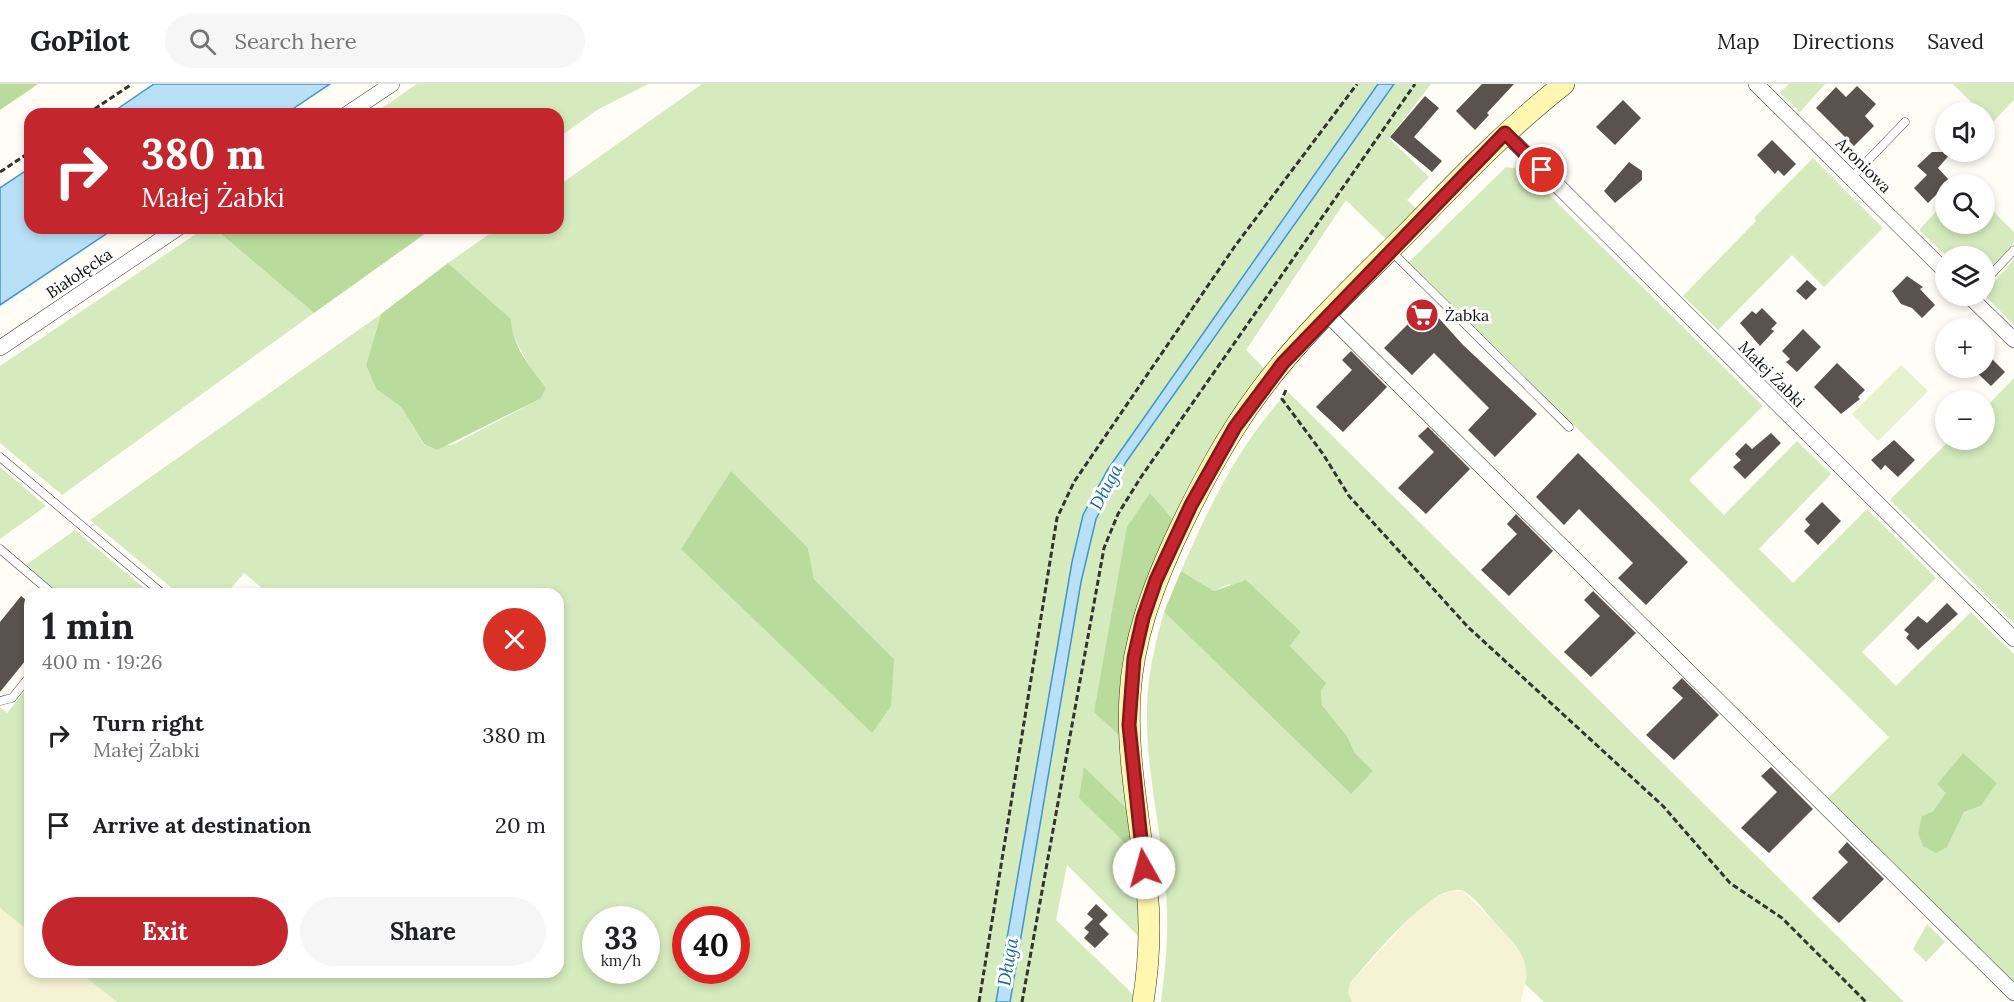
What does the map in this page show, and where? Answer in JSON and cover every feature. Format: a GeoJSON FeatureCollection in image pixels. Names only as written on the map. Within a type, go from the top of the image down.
{"type":"FeatureCollection","features":[{"type":"Feature","properties":{"kind":"street"},"geometry":{"type":"LineString","coordinates":[[356,108],[392,84]]}},
{"type":"Feature","properties":{"kind":"street"},"geometry":{"type":"LineString","coordinates":[[1143,1002],[1149,935],[1147,890],[1129,725],[1134,658],[1143,618],[1156,580],[1191,505],[1226,440],[1262,388],[1328,315],[1505,133],[1564,84]]}},
{"type":"Feature","properties":{"kind":"street","name":"Aroniowa"},"geometry":{"type":"LineString","coordinates":[[1756,84],[1935,261]]}},
{"type":"Feature","properties":{"kind":"street","name":"Małej Żabki"},"geometry":{"type":"LineString","coordinates":[[1505,133],[2014,639]]}},
{"type":"Feature","properties":{"kind":"street","name":"Białołęcka"},"geometry":{"type":"LineString","coordinates":[[0,348],[169,234]]}},
{"type":"Feature","properties":{"kind":"street"},"geometry":{"type":"LineString","coordinates":[[1980,306],[2014,340]]}},
{"type":"Feature","properties":{"kind":"street"},"geometry":{"type":"LineString","coordinates":[[1328,315],[2014,993]]}},
{"type":"Feature","properties":{"kind":"lane"},"geometry":{"type":"LineString","coordinates":[[1851,178],[1905,122]]}},
{"type":"Feature","properties":{"kind":"lane"},"geometry":{"type":"LineString","coordinates":[[1390,250],[1569,427]]}},
{"type":"Feature","properties":{"kind":"lane"},"geometry":{"type":"LineString","coordinates":[[1995,270],[2014,250]]}},
{"type":"Feature","properties":{"kind":"lane"},"geometry":{"type":"LineString","coordinates":[[0,456],[156,588]]}},
{"type":"Feature","properties":{"kind":"lane"},"geometry":{"type":"LineString","coordinates":[[0,549],[46,588]]}},
{"type":"Feature","properties":{"kind":"lane"},"geometry":{"type":"LineString","coordinates":[[0,701],[12,698],[24,683]]}},
{"type":"Feature","properties":{"kind":"path"},"geometry":{"type":"LineString","coordinates":[[96,108],[132,84]]}},
{"type":"Feature","properties":{"kind":"path"},"geometry":{"type":"LineString","coordinates":[[979,1002],[1057,518],[1074,482],[1235,246],[1357,84]]}},
{"type":"Feature","properties":{"kind":"path"},"geometry":{"type":"LineString","coordinates":[[0,172],[24,156]]}},
{"type":"Feature","properties":{"kind":"path"},"geometry":{"type":"LineString","coordinates":[[1286,390],[1282,399],[1288,410],[1323,454],[1349,496],[1468,627],[1663,807],[1730,883],[1782,918],[1866,1002]]}},
{"type":"Feature","properties":{"kind":"shaded area"},"geometry":{"type":"Polygon","coordinates":[[[1451,890],[1463,891],[1507,934],[1524,959],[1528,972],[1521,1002],[1352,1002],[1348,992],[1350,983],[1423,904],[1451,890]]]}},
{"type":"Feature","properties":{"kind":"shaded area"},"geometry":{"type":"Polygon","coordinates":[[[0,908],[24,927],[24,978],[87,978],[117,1002],[0,1002],[0,908]]]}},
{"type":"Feature","properties":{"kind":"green space"},"geometry":{"type":"Polygon","coordinates":[[[0,84],[38,84],[0,110],[0,84]]]}},
{"type":"Feature","properties":{"kind":"green space"},"geometry":{"type":"Polygon","coordinates":[[[417,84],[648,84],[597,110],[564,134],[564,108],[382,108],[417,84]]]}},
{"type":"Feature","properties":{"kind":"green space"},"geometry":{"type":"Polygon","coordinates":[[[702,84],[1378,84],[1108,469],[1072,562],[996,1002],[117,1002],[87,978],[564,978],[564,588],[262,588],[244,573],[231,588],[172,588],[90,520],[381,314],[366,365],[376,389],[401,407],[424,445],[452,445],[540,399],[530,367],[511,332],[511,319],[448,263],[489,234],[564,234],[564,182],[702,84]],[[808,548],[682,549],[894,659],[814,579],[808,548]]]}},
{"type":"Feature","properties":{"kind":"green space"},"geometry":{"type":"Polygon","coordinates":[[[1394,84],[1431,84],[1389,138],[1429,177],[1407,200],[1417,209],[1388,241],[1346,200],[1246,350],[1268,372],[1175,522],[1122,738],[1143,941],[1067,865],[1056,920],[1137,998],[1136,1002],[1010,1002],[1081,582],[1096,519],[1126,462],[1394,84]]]}},
{"type":"Feature","properties":{"kind":"green space"},"geometry":{"type":"Polygon","coordinates":[[[1789,84],[1825,84],[1800,112],[1780,93],[1789,84]]]}},
{"type":"Feature","properties":{"kind":"green space"},"geometry":{"type":"Polygon","coordinates":[[[1953,84],[2014,84],[2014,100],[1995,120],[1995,102],[1971,102],[1953,84]]]}},
{"type":"Feature","properties":{"kind":"green space"},"geometry":{"type":"Polygon","coordinates":[[[1813,158],[1883,228],[1824,287],[1792,255],[1718,330],[1683,296],[1756,221],[1754,218],[1813,158]]]}},
{"type":"Feature","properties":{"kind":"green space"},"geometry":{"type":"Polygon","coordinates":[[[1506,167],[1523,169],[1763,406],[1689,480],[1724,515],[1797,441],[1831,474],[1759,549],[1793,583],[1867,509],[1936,578],[1862,652],[1896,686],[1971,612],[2014,654],[2014,982],[1828,798],[1889,737],[1409,262],[1506,167]],[[1963,753],[1937,784],[1947,793],[1933,811],[1922,816],[1947,846],[1964,812],[1981,806],[1997,783],[1963,753]]]}},
{"type":"Feature","properties":{"kind":"green space"},"geometry":{"type":"Polygon","coordinates":[[[1935,213],[1935,234],[1995,234],[1995,213],[2014,232],[2014,243],[1995,264],[1995,246],[1936,246],[1919,230],[1935,213]]]}},
{"type":"Feature","properties":{"kind":"green space"},"geometry":{"type":"Polygon","coordinates":[[[196,234],[221,234],[314,313],[62,495],[0,443],[0,366],[196,234]]]}},
{"type":"Feature","properties":{"kind":"green space"},"geometry":{"type":"Polygon","coordinates":[[[221,234],[425,234],[314,313],[221,234]]]}},
{"type":"Feature","properties":{"kind":"green space"},"geometry":{"type":"Polygon","coordinates":[[[2014,259],[2014,325],[1995,306],[1995,281],[2014,259]]]}},
{"type":"Feature","properties":{"kind":"green space"},"geometry":{"type":"Polygon","coordinates":[[[448,263],[511,319],[518,347],[546,388],[540,399],[437,450],[424,444],[401,407],[376,389],[366,365],[381,314],[448,263]]]}},
{"type":"Feature","properties":{"kind":"green space"},"geometry":{"type":"Polygon","coordinates":[[[1901,365],[1928,391],[1878,441],[1852,414],[1901,365]]]}},
{"type":"Feature","properties":{"kind":"green space"},"geometry":{"type":"Polygon","coordinates":[[[2014,378],[2014,623],[1890,500],[1940,450],[1995,450],[1995,398],[2014,378]]]}},
{"type":"Feature","properties":{"kind":"green space"},"geometry":{"type":"Polygon","coordinates":[[[1288,392],[1904,1002],[1544,1002],[1525,984],[1524,961],[1512,940],[1470,895],[1453,890],[1438,896],[1421,908],[1387,941],[1350,983],[1348,992],[1352,1002],[1161,1002],[1166,956],[1167,911],[1163,860],[1149,757],[1147,706],[1152,659],[1164,612],[1350,793],[1373,771],[1355,753],[1347,736],[1322,705],[1321,691],[1325,683],[1290,646],[1301,632],[1229,584],[1214,591],[1181,571],[1214,500],[1240,454],[1270,412],[1288,392]]]}},
{"type":"Feature","properties":{"kind":"green space"},"geometry":{"type":"Polygon","coordinates":[[[0,467],[46,506],[0,539],[0,467]]]}},
{"type":"Feature","properties":{"kind":"green space"},"geometry":{"type":"Polygon","coordinates":[[[731,471],[808,548],[814,579],[894,659],[891,706],[872,733],[681,549],[731,471]]]}},
{"type":"Feature","properties":{"kind":"green space"},"geometry":{"type":"Polygon","coordinates":[[[1150,493],[1175,522],[1122,738],[1094,712],[1127,527],[1150,493]]]}},
{"type":"Feature","properties":{"kind":"green space"},"geometry":{"type":"Polygon","coordinates":[[[75,530],[144,588],[54,588],[26,565],[75,530]]]}},
{"type":"Feature","properties":{"kind":"green space"},"geometry":{"type":"Polygon","coordinates":[[[1181,571],[1214,591],[1246,580],[1301,632],[1290,646],[1326,683],[1321,691],[1322,705],[1347,736],[1355,753],[1373,771],[1351,794],[1164,612],[1181,571]]]}},
{"type":"Feature","properties":{"kind":"green space"},"geometry":{"type":"Polygon","coordinates":[[[24,692],[24,927],[0,908],[0,707],[7,713],[24,692]]]}},
{"type":"Feature","properties":{"kind":"green space"},"geometry":{"type":"Polygon","coordinates":[[[1963,753],[1997,783],[1981,806],[1964,812],[1947,847],[1936,853],[1923,846],[1918,833],[1922,816],[1933,811],[1946,793],[1937,784],[1963,753]]]}},
{"type":"Feature","properties":{"kind":"green space"},"geometry":{"type":"Polygon","coordinates":[[[1084,767],[1130,812],[1135,853],[1079,798],[1084,767]]]}},
{"type":"Feature","properties":{"kind":"green space"},"geometry":{"type":"Polygon","coordinates":[[[1927,924],[1945,942],[1926,962],[1913,949],[1927,924]]]}},
{"type":"Feature","properties":{"kind":"water"},"geometry":{"type":"Polygon","coordinates":[[[154,84],[330,84],[294,108],[119,108],[154,84]]]}},
{"type":"Feature","properties":{"kind":"water","name":"Długa"},"geometry":{"type":"Polygon","coordinates":[[[1378,84],[1394,84],[1126,462],[1096,519],[1081,582],[1010,1002],[996,1002],[1072,562],[1083,515],[1108,469],[1378,84]]]}},
{"type":"Feature","properties":{"kind":"water"},"geometry":{"type":"Polygon","coordinates":[[[24,172],[24,234],[106,234],[0,305],[0,188],[24,172]]]}},
{"type":"Feature","properties":{"kind":"building"},"geometry":{"type":"Polygon","coordinates":[[[1482,84],[1514,84],[1487,113],[1489,115],[1475,130],[1456,111],[1482,84]]]}},
{"type":"Feature","properties":{"kind":"building"},"geometry":{"type":"Polygon","coordinates":[[[1857,86],[1876,104],[1865,116],[1874,126],[1854,146],[1816,108],[1836,87],[1846,97],[1857,86]]]}},
{"type":"Feature","properties":{"kind":"building"},"geometry":{"type":"Polygon","coordinates":[[[1425,96],[1439,108],[1414,137],[1442,161],[1432,172],[1390,137],[1425,96]]]}},
{"type":"Feature","properties":{"kind":"building"},"geometry":{"type":"Polygon","coordinates":[[[1623,100],[1641,118],[1615,145],[1596,127],[1623,100]]]}},
{"type":"Feature","properties":{"kind":"building"},"geometry":{"type":"Polygon","coordinates":[[[1772,140],[1796,164],[1784,176],[1778,170],[1775,174],[1757,155],[1772,140]]]}},
{"type":"Feature","properties":{"kind":"building"},"geometry":{"type":"Polygon","coordinates":[[[1932,152],[1935,152],[1935,162],[1943,162],[1938,168],[1944,174],[1935,174],[1935,196],[1928,203],[1914,188],[1927,175],[1917,166],[1932,152]]]}},
{"type":"Feature","properties":{"kind":"building"},"geometry":{"type":"Polygon","coordinates":[[[1629,162],[1642,171],[1642,180],[1615,203],[1604,191],[1629,162]]]}},
{"type":"Feature","properties":{"kind":"building"},"geometry":{"type":"Polygon","coordinates":[[[1907,276],[1923,287],[1920,289],[1935,305],[1922,318],[1912,308],[1901,304],[1892,291],[1907,276]]]}},
{"type":"Feature","properties":{"kind":"building"},"geometry":{"type":"Polygon","coordinates":[[[1807,280],[1817,289],[1806,300],[1796,291],[1807,280]]]}},
{"type":"Feature","properties":{"kind":"building"},"geometry":{"type":"Polygon","coordinates":[[[1427,305],[1463,345],[1537,414],[1495,457],[1468,430],[1489,408],[1434,353],[1412,375],[1384,348],[1427,305]]]}},
{"type":"Feature","properties":{"kind":"building"},"geometry":{"type":"Polygon","coordinates":[[[1762,308],[1777,323],[1771,329],[1774,331],[1760,346],[1740,323],[1752,311],[1756,314],[1762,308]]]}},
{"type":"Feature","properties":{"kind":"building"},"geometry":{"type":"Polygon","coordinates":[[[1803,329],[1821,347],[1797,372],[1786,362],[1790,359],[1782,351],[1803,329]]]}},
{"type":"Feature","properties":{"kind":"building"},"geometry":{"type":"Polygon","coordinates":[[[1351,351],[1387,387],[1343,432],[1316,407],[1352,370],[1342,360],[1351,351]]]}},
{"type":"Feature","properties":{"kind":"building"},"geometry":{"type":"Polygon","coordinates":[[[1995,362],[2005,372],[1991,386],[1983,378],[1995,378],[1995,362]]]}},
{"type":"Feature","properties":{"kind":"building"},"geometry":{"type":"Polygon","coordinates":[[[1837,363],[1865,390],[1858,397],[1860,399],[1841,414],[1814,387],[1837,363]]]}},
{"type":"Feature","properties":{"kind":"building"},"geometry":{"type":"Polygon","coordinates":[[[1428,427],[1470,469],[1426,514],[1398,488],[1434,452],[1418,436],[1428,427]]]}},
{"type":"Feature","properties":{"kind":"building"},"geometry":{"type":"Polygon","coordinates":[[[1771,433],[1781,443],[1745,479],[1733,467],[1741,460],[1735,454],[1746,443],[1752,449],[1771,433]]]}},
{"type":"Feature","properties":{"kind":"building"},"geometry":{"type":"Polygon","coordinates":[[[1894,440],[1915,460],[1898,477],[1885,465],[1881,470],[1871,460],[1894,440]]]}},
{"type":"Feature","properties":{"kind":"building"},"geometry":{"type":"Polygon","coordinates":[[[1578,453],[1688,562],[1646,605],[1618,578],[1633,563],[1579,509],[1564,525],[1536,497],[1578,453]]]}},
{"type":"Feature","properties":{"kind":"building"},"geometry":{"type":"Polygon","coordinates":[[[1822,502],[1841,521],[1818,545],[1804,531],[1810,525],[1805,519],[1822,502]]]}},
{"type":"Feature","properties":{"kind":"building"},"geometry":{"type":"Polygon","coordinates":[[[1516,514],[1553,551],[1509,596],[1481,570],[1517,534],[1507,524],[1516,514]]]}},
{"type":"Feature","properties":{"kind":"building"},"geometry":{"type":"Polygon","coordinates":[[[1593,591],[1636,633],[1591,677],[1564,652],[1600,616],[1584,600],[1593,591]]]}},
{"type":"Feature","properties":{"kind":"building"},"geometry":{"type":"Polygon","coordinates":[[[21,596],[24,598],[24,662],[0,692],[0,622],[21,596]]]}},
{"type":"Feature","properties":{"kind":"building"},"geometry":{"type":"Polygon","coordinates":[[[1947,603],[1958,614],[1918,650],[1906,638],[1909,634],[1904,630],[1918,616],[1927,623],[1947,603]]]}},
{"type":"Feature","properties":{"kind":"building"},"geometry":{"type":"Polygon","coordinates":[[[1682,678],[1719,715],[1674,760],[1646,735],[1683,698],[1672,688],[1682,678]]]}},
{"type":"Feature","properties":{"kind":"building"},"geometry":{"type":"Polygon","coordinates":[[[1771,767],[1813,809],[1769,853],[1741,828],[1777,792],[1761,776],[1771,767]]]}},
{"type":"Feature","properties":{"kind":"building"},"geometry":{"type":"Polygon","coordinates":[[[1847,842],[1884,879],[1839,923],[1812,898],[1848,862],[1838,852],[1847,842]]]}},
{"type":"Feature","properties":{"kind":"building"},"geometry":{"type":"Polygon","coordinates":[[[1096,904],[1108,915],[1099,924],[1109,934],[1095,948],[1084,938],[1089,932],[1084,928],[1093,919],[1087,914],[1096,904]]]}},
{"type":"Feature","properties":{"kind":"place","name":"Żabka"},"geometry":{"type":"Point","coordinates":[1422,315]}},
{"type":"Feature","properties":{"kind":"route"},"geometry":{"type":"LineString","coordinates":[[1144,868],[1129,725],[1134,658],[1143,618],[1156,580],[1191,505],[1226,440],[1262,388],[1283,363],[1505,133],[1542,170]]}}]}
